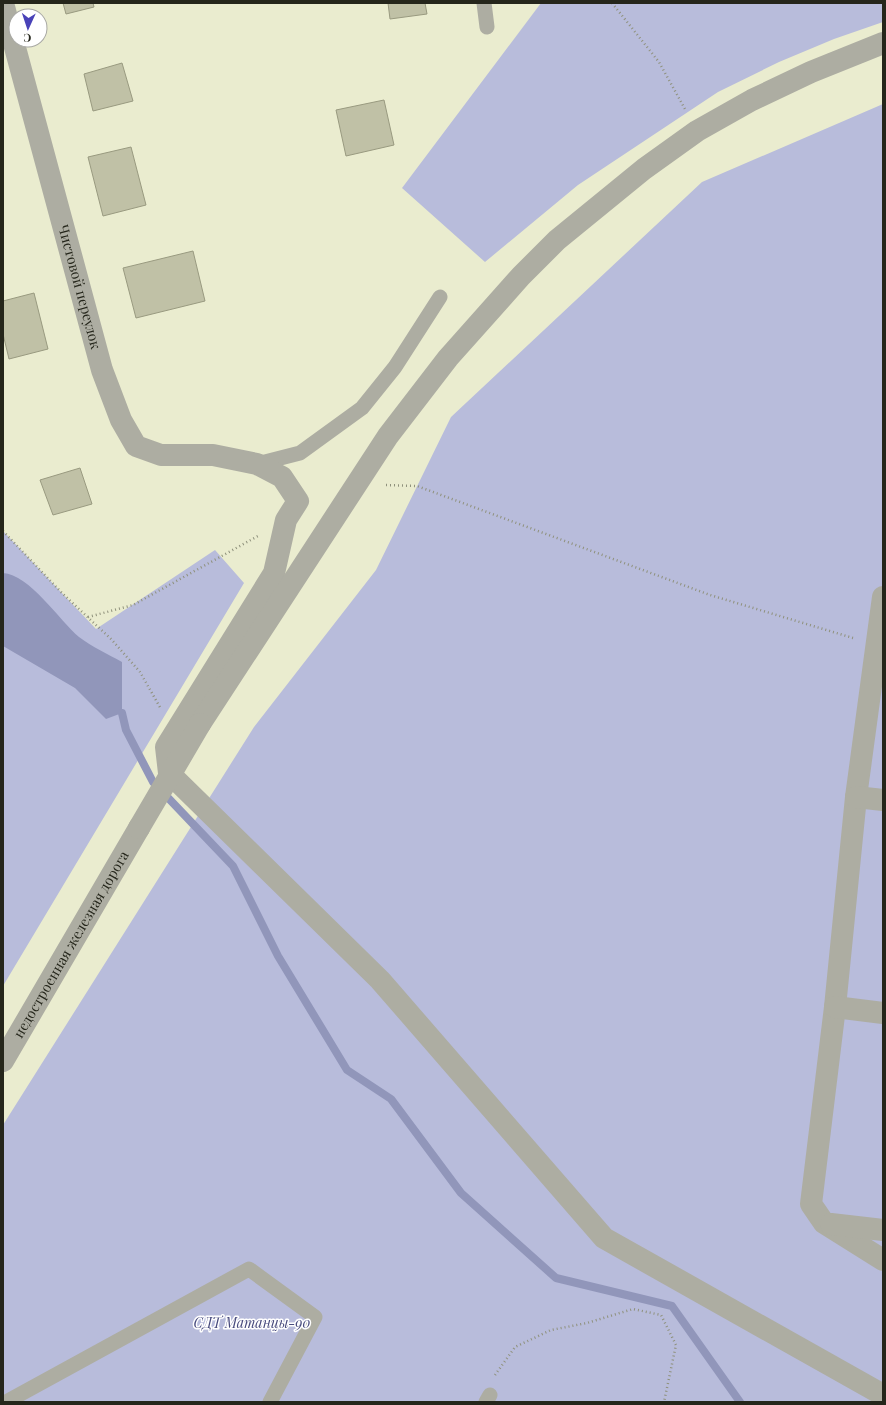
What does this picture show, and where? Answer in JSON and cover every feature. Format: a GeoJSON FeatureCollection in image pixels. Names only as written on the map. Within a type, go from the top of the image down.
{"type":"FeatureCollection","features":[{"type":"Feature","properties":{"kind":"street","name":"Чистовой переулок"},"geometry":{"type":"LineString","coordinates":[[3,3],[102,370],[121,420],[136,446],[161,455],[213,455],[257,464],[282,477],[298,501],[286,520]]}},
{"type":"Feature","properties":{"kind":"street","name":"недостроенная железная дорога"},"geometry":{"type":"LineString","coordinates":[[3,1061],[200,724],[388,436],[444,364],[521,276],[556,240],[644,169],[697,131],[752,100],[812,72],[883,43]]}},
{"type":"Feature","properties":{"kind":"street"},"geometry":{"type":"LineString","coordinates":[[286,520],[274,573],[166,748],[169,773],[380,980],[604,1238],[883,1395]]}},
{"type":"Feature","properties":{"kind":"street"},"geometry":{"type":"LineString","coordinates":[[883,597],[856,797],[835,1007],[811,1204],[824,1223],[883,1260]]}},
{"type":"Feature","properties":{"kind":"street"},"geometry":{"type":"LineString","coordinates":[[856,797],[883,800]]}},
{"type":"Feature","properties":{"kind":"street"},"geometry":{"type":"LineString","coordinates":[[835,1007],[883,1013]]}},
{"type":"Feature","properties":{"kind":"street"},"geometry":{"type":"LineString","coordinates":[[824,1223],[883,1230]]}},
{"type":"Feature","properties":{"kind":"lane"},"geometry":{"type":"LineString","coordinates":[[484,3],[487,27]]}},
{"type":"Feature","properties":{"kind":"lane"},"geometry":{"type":"LineString","coordinates":[[257,464],[300,453],[362,408],[395,367],[440,297]]}},
{"type":"Feature","properties":{"kind":"lane"},"geometry":{"type":"LineString","coordinates":[[6,1402],[249,1269],[315,1317],[270,1402]]}},
{"type":"Feature","properties":{"kind":"path"},"geometry":{"type":"LineString","coordinates":[[612,3],[659,62],[697,131]]}},
{"type":"Feature","properties":{"kind":"path"},"geometry":{"type":"LineString","coordinates":[[357,484],[417,486],[710,595],[876,645]]}},
{"type":"Feature","properties":{"kind":"path"},"geometry":{"type":"LineString","coordinates":[[87,617],[133,605],[286,520]]}},
{"type":"Feature","properties":{"kind":"path"},"geometry":{"type":"LineString","coordinates":[[3,531],[87,617],[112,640],[140,672],[174,734]]}},
{"type":"Feature","properties":{"kind":"path"},"geometry":{"type":"LineString","coordinates":[[488,1399],[493,1379],[501,1364],[515,1347],[551,1330],[587,1323],[633,1309],[661,1315],[676,1345],[664,1402]]}},
{"type":"Feature","properties":{"kind":"green space"},"geometry":{"type":"Polygon","coordinates":[[[541,3],[883,3],[883,22],[834,39],[779,62],[718,92],[578,185],[485,262],[402,188],[541,3]]]}},
{"type":"Feature","properties":{"kind":"green space","name":"СДТ Матанцы-90"},"geometry":{"type":"Polygon","coordinates":[[[883,104],[883,1402],[3,1402],[3,1125],[254,727],[376,570],[451,417],[702,182],[883,104]]]}},
{"type":"Feature","properties":{"kind":"green space"},"geometry":{"type":"Polygon","coordinates":[[[3,531],[96,629],[215,550],[244,583],[3,986],[3,531]]]}},
{"type":"Feature","properties":{"kind":"shaded area"},"geometry":{"type":"Polygon","coordinates":[[[3,573],[13,575],[33,589],[79,637],[122,662],[122,713],[106,719],[75,688],[3,646],[3,573]]]}},
{"type":"Feature","properties":{"kind":"building"},"geometry":{"type":"Polygon","coordinates":[[[63,3],[93,3],[94,7],[66,14],[63,3]]]}},
{"type":"Feature","properties":{"kind":"building"},"geometry":{"type":"Polygon","coordinates":[[[388,3],[425,3],[427,14],[390,19],[388,3]]]}},
{"type":"Feature","properties":{"kind":"building"},"geometry":{"type":"Polygon","coordinates":[[[122,63],[133,101],[93,111],[84,74],[122,63]]]}},
{"type":"Feature","properties":{"kind":"building"},"geometry":{"type":"Polygon","coordinates":[[[384,100],[394,145],[346,156],[336,110],[384,100]]]}},
{"type":"Feature","properties":{"kind":"building"},"geometry":{"type":"Polygon","coordinates":[[[131,147],[146,205],[103,216],[88,157],[131,147]]]}},
{"type":"Feature","properties":{"kind":"building"},"geometry":{"type":"Polygon","coordinates":[[[193,251],[205,301],[136,318],[123,268],[193,251]]]}},
{"type":"Feature","properties":{"kind":"building"},"geometry":{"type":"Polygon","coordinates":[[[34,293],[48,349],[9,359],[3,334],[3,301],[34,293]]]}},
{"type":"Feature","properties":{"kind":"building"},"geometry":{"type":"Polygon","coordinates":[[[80,468],[92,504],[53,515],[40,480],[80,468]]]}},
{"type":"Feature","properties":{"kind":"waterway"},"geometry":{"type":"LineString","coordinates":[[122,713],[126,730],[153,782],[233,866],[278,956],[347,1070],[391,1099],[461,1193],[556,1278],[672,1306],[740,1402]]}}]}
